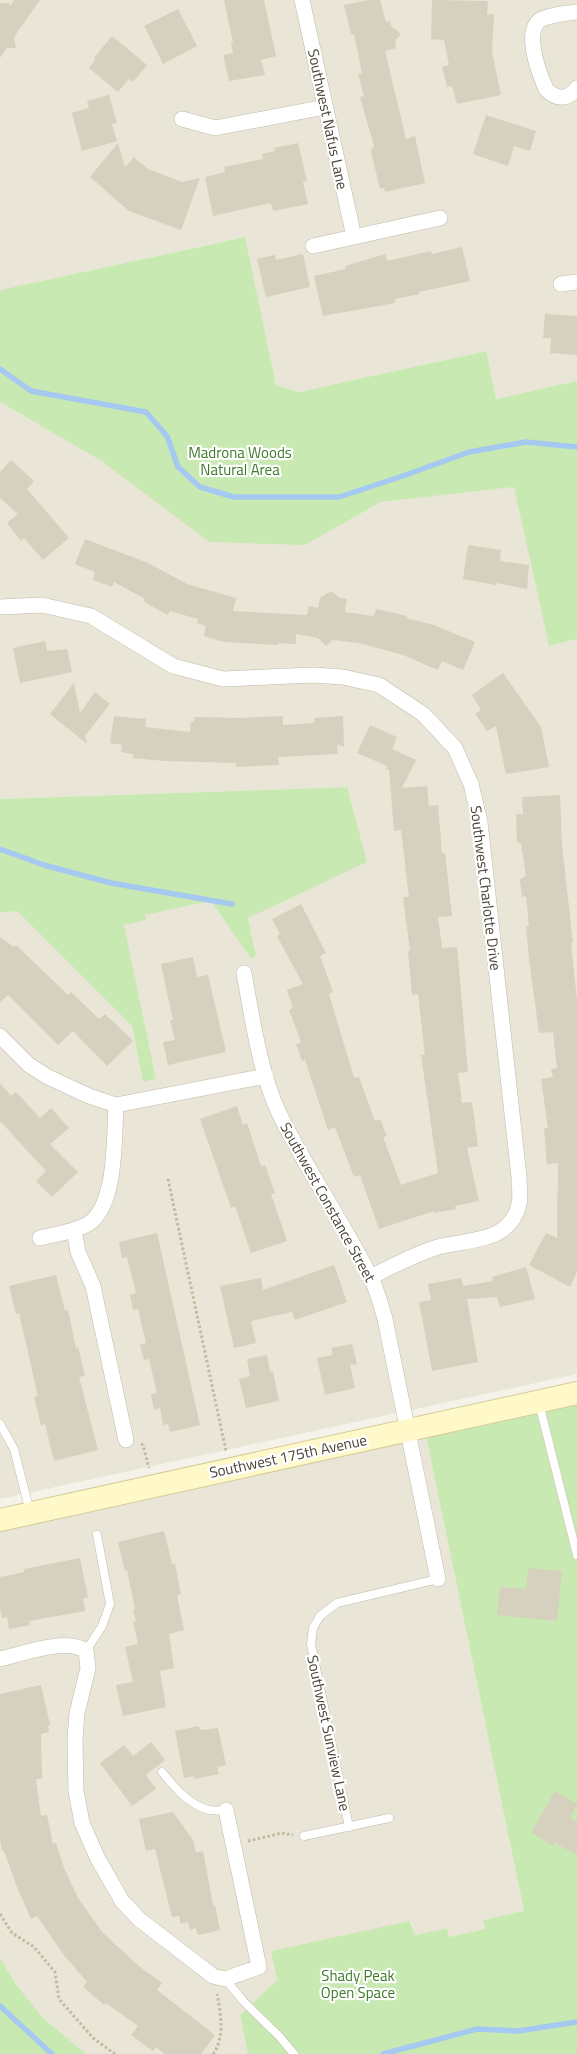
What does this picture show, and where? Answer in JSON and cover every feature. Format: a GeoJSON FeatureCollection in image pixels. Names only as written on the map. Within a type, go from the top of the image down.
{"type":"FeatureCollection","features":[{"type":"Feature","properties":{"kind":"main road","name":"Southwest 175th Avenue"},"geometry":{"type":"LineString","coordinates":[[0,1520],[577,1393]]}},
{"type":"Feature","properties":{"kind":"street","name":"Southwest Nafus Lane"},"geometry":{"type":"LineString","coordinates":[[302,0],[354,237]]}},
{"type":"Feature","properties":{"kind":"street"},"geometry":{"type":"LineString","coordinates":[[577,12],[542,19],[535,25],[532,32],[532,42],[546,89],[551,94],[563,98],[570,96],[577,88]]}},
{"type":"Feature","properties":{"kind":"street"},"geometry":{"type":"LineString","coordinates":[[182,119],[215,128],[326,108]]}},
{"type":"Feature","properties":{"kind":"street"},"geometry":{"type":"LineString","coordinates":[[313,246],[440,218]]}},
{"type":"Feature","properties":{"kind":"street"},"geometry":{"type":"LineString","coordinates":[[561,284],[577,282]]}},
{"type":"Feature","properties":{"kind":"street","name":"Southwest Charlotte Drive"},"geometry":{"type":"LineString","coordinates":[[0,607],[42,606],[91,616],[173,666],[223,679],[343,677],[379,686],[423,714],[455,748],[471,784],[480,822],[519,1177],[519,1203],[514,1218],[502,1231],[488,1238],[437,1247],[371,1277]]}},
{"type":"Feature","properties":{"kind":"street","name":"Southwest Constance Street"},"geometry":{"type":"LineString","coordinates":[[244,973],[252,1020],[266,1076],[279,1113],[371,1277],[385,1319],[438,1579]]}},
{"type":"Feature","properties":{"kind":"street"},"geometry":{"type":"LineString","coordinates":[[0,1036],[30,1065],[48,1076],[89,1096],[116,1105],[266,1076]]}},
{"type":"Feature","properties":{"kind":"street"},"geometry":{"type":"LineString","coordinates":[[40,1238],[74,1230],[89,1223],[100,1212],[108,1196],[116,1105]]}},
{"type":"Feature","properties":{"kind":"street"},"geometry":{"type":"LineString","coordinates":[[74,1230],[78,1252],[93,1286],[126,1440]]}},
{"type":"Feature","properties":{"kind":"street"},"geometry":{"type":"LineString","coordinates":[[0,1659],[62,1645],[80,1647],[86,1651],[88,1668],[77,1713],[75,1739],[76,1791],[82,1823],[98,1858],[122,1901],[140,1920],[219,1977],[259,1967],[226,1810]]}},
{"type":"Feature","properties":{"kind":"lane"},"geometry":{"type":"LineString","coordinates":[[539,1401],[577,1555]]}},
{"type":"Feature","properties":{"kind":"lane"},"geometry":{"type":"LineString","coordinates":[[0,1424],[14,1448],[30,1514]]}},
{"type":"Feature","properties":{"kind":"lane"},"geometry":{"type":"LineString","coordinates":[[86,1651],[102,1626],[110,1604],[96,1535]]}},
{"type":"Feature","properties":{"kind":"lane","name":"Southwest Sunview Lane"},"geometry":{"type":"LineString","coordinates":[[349,1827],[311,1644],[314,1628],[320,1616],[337,1603],[438,1579]]}},
{"type":"Feature","properties":{"kind":"lane"},"geometry":{"type":"LineString","coordinates":[[162,1772],[188,1800],[209,1810],[226,1810]]}},
{"type":"Feature","properties":{"kind":"lane"},"geometry":{"type":"LineString","coordinates":[[304,1836],[389,1818]]}},
{"type":"Feature","properties":{"kind":"lane"},"geometry":{"type":"LineString","coordinates":[[219,1977],[279,2036],[294,2054]]}},
{"type":"Feature","properties":{"kind":"path"},"geometry":{"type":"LineString","coordinates":[[168,1179],[230,1469]]}},
{"type":"Feature","properties":{"kind":"path"},"geometry":{"type":"LineString","coordinates":[[126,1440],[143,1445],[153,1486]]}},
{"type":"Feature","properties":{"kind":"path"},"geometry":{"type":"LineString","coordinates":[[256,1839],[282,1833]]}},
{"type":"Feature","properties":{"kind":"path"},"geometry":{"type":"LineString","coordinates":[[0,1914],[12,1933],[34,1947],[55,1972],[59,1999],[93,2038],[115,2054]]}},
{"type":"Feature","properties":{"kind":"path"},"geometry":{"type":"LineString","coordinates":[[213,2054],[219,2046],[221,2012],[219,1977]]}},
{"type":"Feature","properties":{"kind":"shaded area"},"geometry":{"type":"Polygon","coordinates":[[[0,0],[577,0],[577,381],[496,399],[485,351],[299,392],[276,385],[244,237],[0,290],[0,0]]]}},
{"type":"Feature","properties":{"kind":"shaded area"},"geometry":{"type":"Polygon","coordinates":[[[0,402],[103,462],[305,545],[381,502],[515,487],[549,646],[577,639],[577,1374],[0,1499],[0,913],[17,911],[132,1026],[143,1082],[156,1079],[123,924],[145,920],[145,915],[211,901],[251,959],[256,956],[248,918],[347,787],[0,799],[0,402]]]}},
{"type":"Feature","properties":{"kind":"shaded area"},"geometry":{"type":"Polygon","coordinates":[[[426,1436],[524,1911],[483,1920],[485,1929],[449,1937],[447,1928],[415,1935],[411,1921],[271,1951],[277,1980],[240,2015],[248,2054],[86,2054],[42,2017],[16,1984],[0,1958],[0,1530],[426,1436]]]}},
{"type":"Feature","properties":{"kind":"green space","name":"Madrona Woods Natural Area"},"geometry":{"type":"Polygon","coordinates":[[[245,237],[276,385],[299,392],[486,351],[496,399],[577,381],[577,639],[549,646],[514,487],[381,502],[305,545],[210,542],[103,462],[0,402],[0,290],[245,237]]]}},
{"type":"Feature","properties":{"kind":"green space"},"geometry":{"type":"Polygon","coordinates":[[[347,787],[367,862],[248,918],[256,956],[251,959],[211,901],[145,915],[146,920],[124,925],[156,1079],[143,1082],[132,1026],[17,911],[0,913],[0,799],[347,787]]]}},
{"type":"Feature","properties":{"kind":"green space","name":"Shady Peak Open Space"},"geometry":{"type":"Polygon","coordinates":[[[577,1403],[577,2054],[248,2054],[240,2015],[277,1980],[271,1951],[410,1921],[415,1935],[447,1928],[449,1937],[485,1929],[483,1920],[524,1911],[426,1436],[577,1403]]]}},
{"type":"Feature","properties":{"kind":"green space"},"geometry":{"type":"Polygon","coordinates":[[[0,1958],[16,1984],[42,2017],[86,2054],[0,2054],[0,1958]]]}},
{"type":"Feature","properties":{"kind":"building"},"geometry":{"type":"Polygon","coordinates":[[[14,0],[40,0],[14,37],[16,48],[7,48],[0,58],[0,3],[9,3],[10,6],[14,0]]]}},
{"type":"Feature","properties":{"kind":"building"},"geometry":{"type":"Polygon","coordinates":[[[224,0],[264,0],[276,56],[261,60],[265,75],[229,81],[223,55],[233,53],[231,43],[233,43],[224,0]]]}},
{"type":"Feature","properties":{"kind":"building"},"geometry":{"type":"Polygon","coordinates":[[[369,0],[380,0],[386,22],[390,21],[391,26],[401,34],[395,41],[396,48],[385,51],[406,139],[415,136],[425,183],[385,192],[384,188],[380,189],[371,151],[374,146],[360,97],[364,96],[358,74],[362,73],[354,34],[351,34],[344,5],[369,0]]]}},
{"type":"Feature","properties":{"kind":"building"},"geometry":{"type":"Polygon","coordinates":[[[432,0],[488,1],[487,14],[494,14],[492,52],[501,95],[457,104],[452,86],[447,87],[442,67],[449,65],[444,40],[431,39],[432,0]]]}},
{"type":"Feature","properties":{"kind":"building"},"geometry":{"type":"Polygon","coordinates":[[[178,9],[197,46],[163,64],[144,26],[178,9]]]}},
{"type":"Feature","properties":{"kind":"building"},"geometry":{"type":"Polygon","coordinates":[[[112,36],[147,65],[133,82],[129,79],[118,92],[89,68],[95,60],[94,58],[112,36]]]}},
{"type":"Feature","properties":{"kind":"building"},"geometry":{"type":"Polygon","coordinates":[[[109,95],[117,123],[112,124],[117,141],[82,151],[72,113],[89,108],[87,101],[109,95]]]}},
{"type":"Feature","properties":{"kind":"building"},"geometry":{"type":"Polygon","coordinates":[[[486,115],[536,131],[530,151],[514,146],[508,166],[473,154],[486,115]]]}},
{"type":"Feature","properties":{"kind":"building"},"geometry":{"type":"Polygon","coordinates":[[[118,143],[125,167],[134,157],[148,169],[182,182],[200,178],[181,230],[129,211],[90,177],[118,143]]]}},
{"type":"Feature","properties":{"kind":"building"},"geometry":{"type":"Polygon","coordinates":[[[298,143],[307,181],[303,182],[308,204],[273,211],[271,203],[213,216],[205,177],[225,172],[224,167],[263,159],[262,154],[275,151],[274,148],[298,143]]]}},
{"type":"Feature","properties":{"kind":"building"},"geometry":{"type":"Polygon","coordinates":[[[462,247],[470,281],[395,299],[395,303],[323,316],[314,276],[346,269],[345,266],[385,254],[387,261],[431,251],[432,254],[462,247]]]}},
{"type":"Feature","properties":{"kind":"building"},"geometry":{"type":"Polygon","coordinates":[[[303,254],[310,287],[266,297],[257,259],[275,255],[276,260],[303,254]]]}},
{"type":"Feature","properties":{"kind":"building"},"geometry":{"type":"Polygon","coordinates":[[[545,314],[577,316],[577,355],[550,353],[551,338],[543,338],[545,314]]]}},
{"type":"Feature","properties":{"kind":"building"},"geometry":{"type":"Polygon","coordinates":[[[11,460],[34,481],[27,489],[69,538],[43,560],[24,538],[21,541],[7,523],[18,514],[0,498],[0,472],[11,460]]]}},
{"type":"Feature","properties":{"kind":"building"},"geometry":{"type":"Polygon","coordinates":[[[85,539],[148,563],[187,584],[236,598],[233,611],[307,615],[309,606],[318,608],[320,598],[331,591],[340,598],[347,599],[345,612],[373,616],[377,609],[434,625],[475,642],[463,670],[442,661],[438,670],[403,655],[359,643],[333,640],[326,646],[318,638],[296,634],[296,644],[224,642],[204,636],[206,626],[197,623],[198,619],[170,611],[168,615],[144,602],[145,599],[114,582],[112,587],[93,580],[95,572],[75,564],[85,539]]]}},
{"type":"Feature","properties":{"kind":"building"},"geometry":{"type":"Polygon","coordinates":[[[468,545],[501,550],[500,561],[529,565],[527,589],[463,579],[468,545]]]}},
{"type":"Feature","properties":{"kind":"building"},"geometry":{"type":"Polygon","coordinates":[[[45,641],[47,651],[67,649],[72,672],[20,683],[13,648],[45,641]]]}},
{"type":"Feature","properties":{"kind":"building"},"geometry":{"type":"Polygon","coordinates":[[[503,673],[541,727],[549,767],[506,774],[496,726],[487,731],[475,714],[481,710],[472,695],[503,673]]]}},
{"type":"Feature","properties":{"kind":"building"},"geometry":{"type":"Polygon","coordinates":[[[74,683],[80,713],[95,692],[110,704],[85,736],[87,744],[50,714],[74,683]]]}},
{"type":"Feature","properties":{"kind":"building"},"geometry":{"type":"Polygon","coordinates":[[[114,716],[146,719],[145,727],[190,732],[191,722],[194,722],[194,717],[240,718],[283,716],[283,725],[314,723],[314,718],[343,716],[344,747],[337,744],[338,754],[278,757],[279,765],[236,767],[236,763],[133,758],[133,754],[121,752],[122,745],[110,743],[114,716]]]}},
{"type":"Feature","properties":{"kind":"building"},"geometry":{"type":"Polygon","coordinates":[[[370,725],[397,737],[392,749],[416,760],[402,788],[427,786],[429,806],[438,805],[442,853],[445,853],[452,916],[438,917],[442,948],[457,947],[468,1072],[458,1073],[462,1103],[472,1102],[478,1146],[467,1148],[479,1201],[455,1206],[456,1209],[434,1213],[434,1211],[379,1229],[360,1175],[354,1177],[335,1127],[328,1130],[305,1060],[302,1061],[296,1044],[301,1042],[289,1010],[293,1008],[287,990],[303,984],[277,936],[280,934],[272,919],[301,904],[326,953],[320,956],[333,992],[329,994],[354,1078],[359,1077],[375,1121],[380,1119],[387,1136],[383,1137],[401,1185],[438,1173],[421,1055],[425,1055],[418,994],[412,995],[408,951],[410,951],[403,897],[409,897],[401,830],[394,831],[389,770],[386,769],[387,766],[357,753],[370,725]]]}},
{"type":"Feature","properties":{"kind":"building"},"geometry":{"type":"Polygon","coordinates":[[[560,795],[562,845],[573,943],[571,943],[577,1000],[577,1272],[570,1287],[529,1265],[546,1233],[557,1238],[558,1163],[547,1164],[544,1128],[548,1128],[541,1079],[553,1077],[551,1069],[557,1068],[553,1032],[539,1033],[529,959],[526,926],[529,926],[526,896],[522,897],[520,879],[526,876],[521,843],[517,843],[516,814],[523,814],[522,797],[560,795]]]}},
{"type":"Feature","properties":{"kind":"building"},"geometry":{"type":"Polygon","coordinates":[[[0,937],[14,947],[16,945],[68,995],[71,992],[99,1019],[105,1014],[133,1041],[107,1066],[73,1031],[58,1045],[8,995],[0,1002],[0,937]]]}},
{"type":"Feature","properties":{"kind":"building"},"geometry":{"type":"Polygon","coordinates":[[[193,957],[197,977],[208,975],[226,1052],[168,1065],[163,1042],[175,1040],[170,1020],[173,1020],[161,964],[193,957]]]}},
{"type":"Feature","properties":{"kind":"building"},"geometry":{"type":"Polygon","coordinates":[[[0,1083],[11,1096],[16,1092],[40,1118],[51,1108],[69,1128],[50,1144],[78,1172],[52,1197],[36,1181],[46,1171],[0,1121],[0,1083]]]}},
{"type":"Feature","properties":{"kind":"building"},"geometry":{"type":"Polygon","coordinates":[[[237,1106],[243,1125],[247,1123],[261,1166],[265,1165],[275,1193],[271,1194],[287,1241],[251,1253],[235,1206],[231,1208],[200,1119],[237,1106]]]}},
{"type":"Feature","properties":{"kind":"building"},"geometry":{"type":"Polygon","coordinates":[[[157,1233],[200,1425],[170,1432],[168,1424],[163,1425],[160,1408],[154,1410],[151,1394],[157,1393],[149,1359],[144,1360],[140,1345],[146,1343],[138,1309],[133,1310],[130,1295],[136,1293],[127,1257],[122,1258],[119,1242],[157,1233]]]}},
{"type":"Feature","properties":{"kind":"building"},"geometry":{"type":"Polygon","coordinates":[[[334,1265],[347,1302],[295,1320],[292,1312],[251,1321],[256,1343],[234,1348],[220,1286],[261,1278],[263,1290],[334,1265]]]}},
{"type":"Feature","properties":{"kind":"building"},"geometry":{"type":"Polygon","coordinates":[[[526,1267],[535,1299],[500,1307],[497,1297],[467,1299],[478,1362],[432,1371],[419,1302],[431,1300],[428,1284],[461,1278],[463,1286],[493,1281],[492,1277],[526,1267]]]}},
{"type":"Feature","properties":{"kind":"building"},"geometry":{"type":"Polygon","coordinates":[[[56,1275],[65,1311],[68,1310],[76,1348],[78,1347],[85,1376],[79,1377],[98,1450],[54,1461],[45,1424],[41,1425],[34,1397],[38,1396],[19,1313],[16,1314],[9,1286],[56,1275]]]}},
{"type":"Feature","properties":{"kind":"building"},"geometry":{"type":"Polygon","coordinates":[[[352,1344],[357,1364],[350,1365],[355,1388],[325,1395],[317,1358],[333,1355],[331,1348],[352,1344]]]}},
{"type":"Feature","properties":{"kind":"building"},"geometry":{"type":"Polygon","coordinates":[[[267,1355],[270,1372],[273,1371],[279,1401],[246,1408],[239,1379],[250,1376],[247,1359],[267,1355]]]}},
{"type":"Feature","properties":{"kind":"building"},"geometry":{"type":"Polygon","coordinates":[[[164,1531],[172,1564],[175,1564],[181,1594],[177,1595],[184,1630],[169,1634],[174,1668],[160,1671],[166,1707],[123,1716],[116,1685],[133,1682],[125,1647],[138,1644],[133,1622],[136,1622],[133,1609],[135,1609],[127,1570],[125,1571],[118,1542],[164,1531]]]}},
{"type":"Feature","properties":{"kind":"building"},"geometry":{"type":"Polygon","coordinates":[[[80,1558],[88,1597],[83,1599],[85,1611],[29,1621],[30,1625],[9,1629],[7,1617],[2,1618],[0,1609],[0,1577],[24,1572],[24,1569],[80,1558]]]}},
{"type":"Feature","properties":{"kind":"building"},"geometry":{"type":"Polygon","coordinates":[[[528,1568],[562,1571],[557,1621],[497,1615],[500,1587],[526,1589],[528,1568]]]}},
{"type":"Feature","properties":{"kind":"building"},"geometry":{"type":"Polygon","coordinates":[[[41,1685],[50,1725],[48,1726],[49,1732],[41,1734],[42,1779],[36,1779],[41,1816],[47,1815],[53,1844],[56,1843],[64,1868],[78,1898],[103,1933],[140,1967],[162,1983],[157,1990],[215,2035],[201,2054],[165,2054],[156,2047],[153,2051],[131,2035],[138,2026],[106,2003],[104,2005],[83,1987],[87,1982],[63,1954],[37,1916],[31,1919],[17,1887],[4,1851],[2,1851],[0,1839],[0,1694],[41,1685]]]}},
{"type":"Feature","properties":{"kind":"building"},"geometry":{"type":"Polygon","coordinates":[[[199,1726],[200,1730],[218,1728],[226,1765],[217,1767],[219,1774],[194,1779],[194,1776],[184,1778],[175,1731],[199,1726]]]}},
{"type":"Feature","properties":{"kind":"building"},"geometry":{"type":"Polygon","coordinates":[[[151,1742],[165,1760],[146,1775],[156,1789],[132,1806],[100,1763],[124,1745],[133,1756],[151,1742]]]}},
{"type":"Feature","properties":{"kind":"building"},"geometry":{"type":"Polygon","coordinates":[[[555,1791],[577,1804],[570,1818],[577,1822],[577,1855],[555,1843],[553,1846],[531,1832],[555,1791]]]}},
{"type":"Feature","properties":{"kind":"building"},"geometry":{"type":"Polygon","coordinates":[[[173,1812],[193,1840],[196,1853],[203,1851],[213,1905],[215,1905],[220,1930],[198,1935],[196,1928],[190,1930],[188,1922],[181,1924],[179,1916],[172,1917],[155,1849],[146,1851],[139,1819],[173,1812]]]}},
{"type":"Feature","properties":{"kind":"waterway"},"geometry":{"type":"LineString","coordinates":[[0,369],[31,391],[146,412],[167,436],[178,467],[200,487],[234,497],[339,497],[469,452],[526,442],[577,447]]}},
{"type":"Feature","properties":{"kind":"waterway"},"geometry":{"type":"LineString","coordinates":[[0,849],[44,865],[111,883],[232,904]]}},
{"type":"Feature","properties":{"kind":"waterway"},"geometry":{"type":"LineString","coordinates":[[0,2006],[52,2054]]}},
{"type":"Feature","properties":{"kind":"waterway"},"geometry":{"type":"LineString","coordinates":[[383,2054],[477,2029],[518,2031],[577,2022]]}}]}
